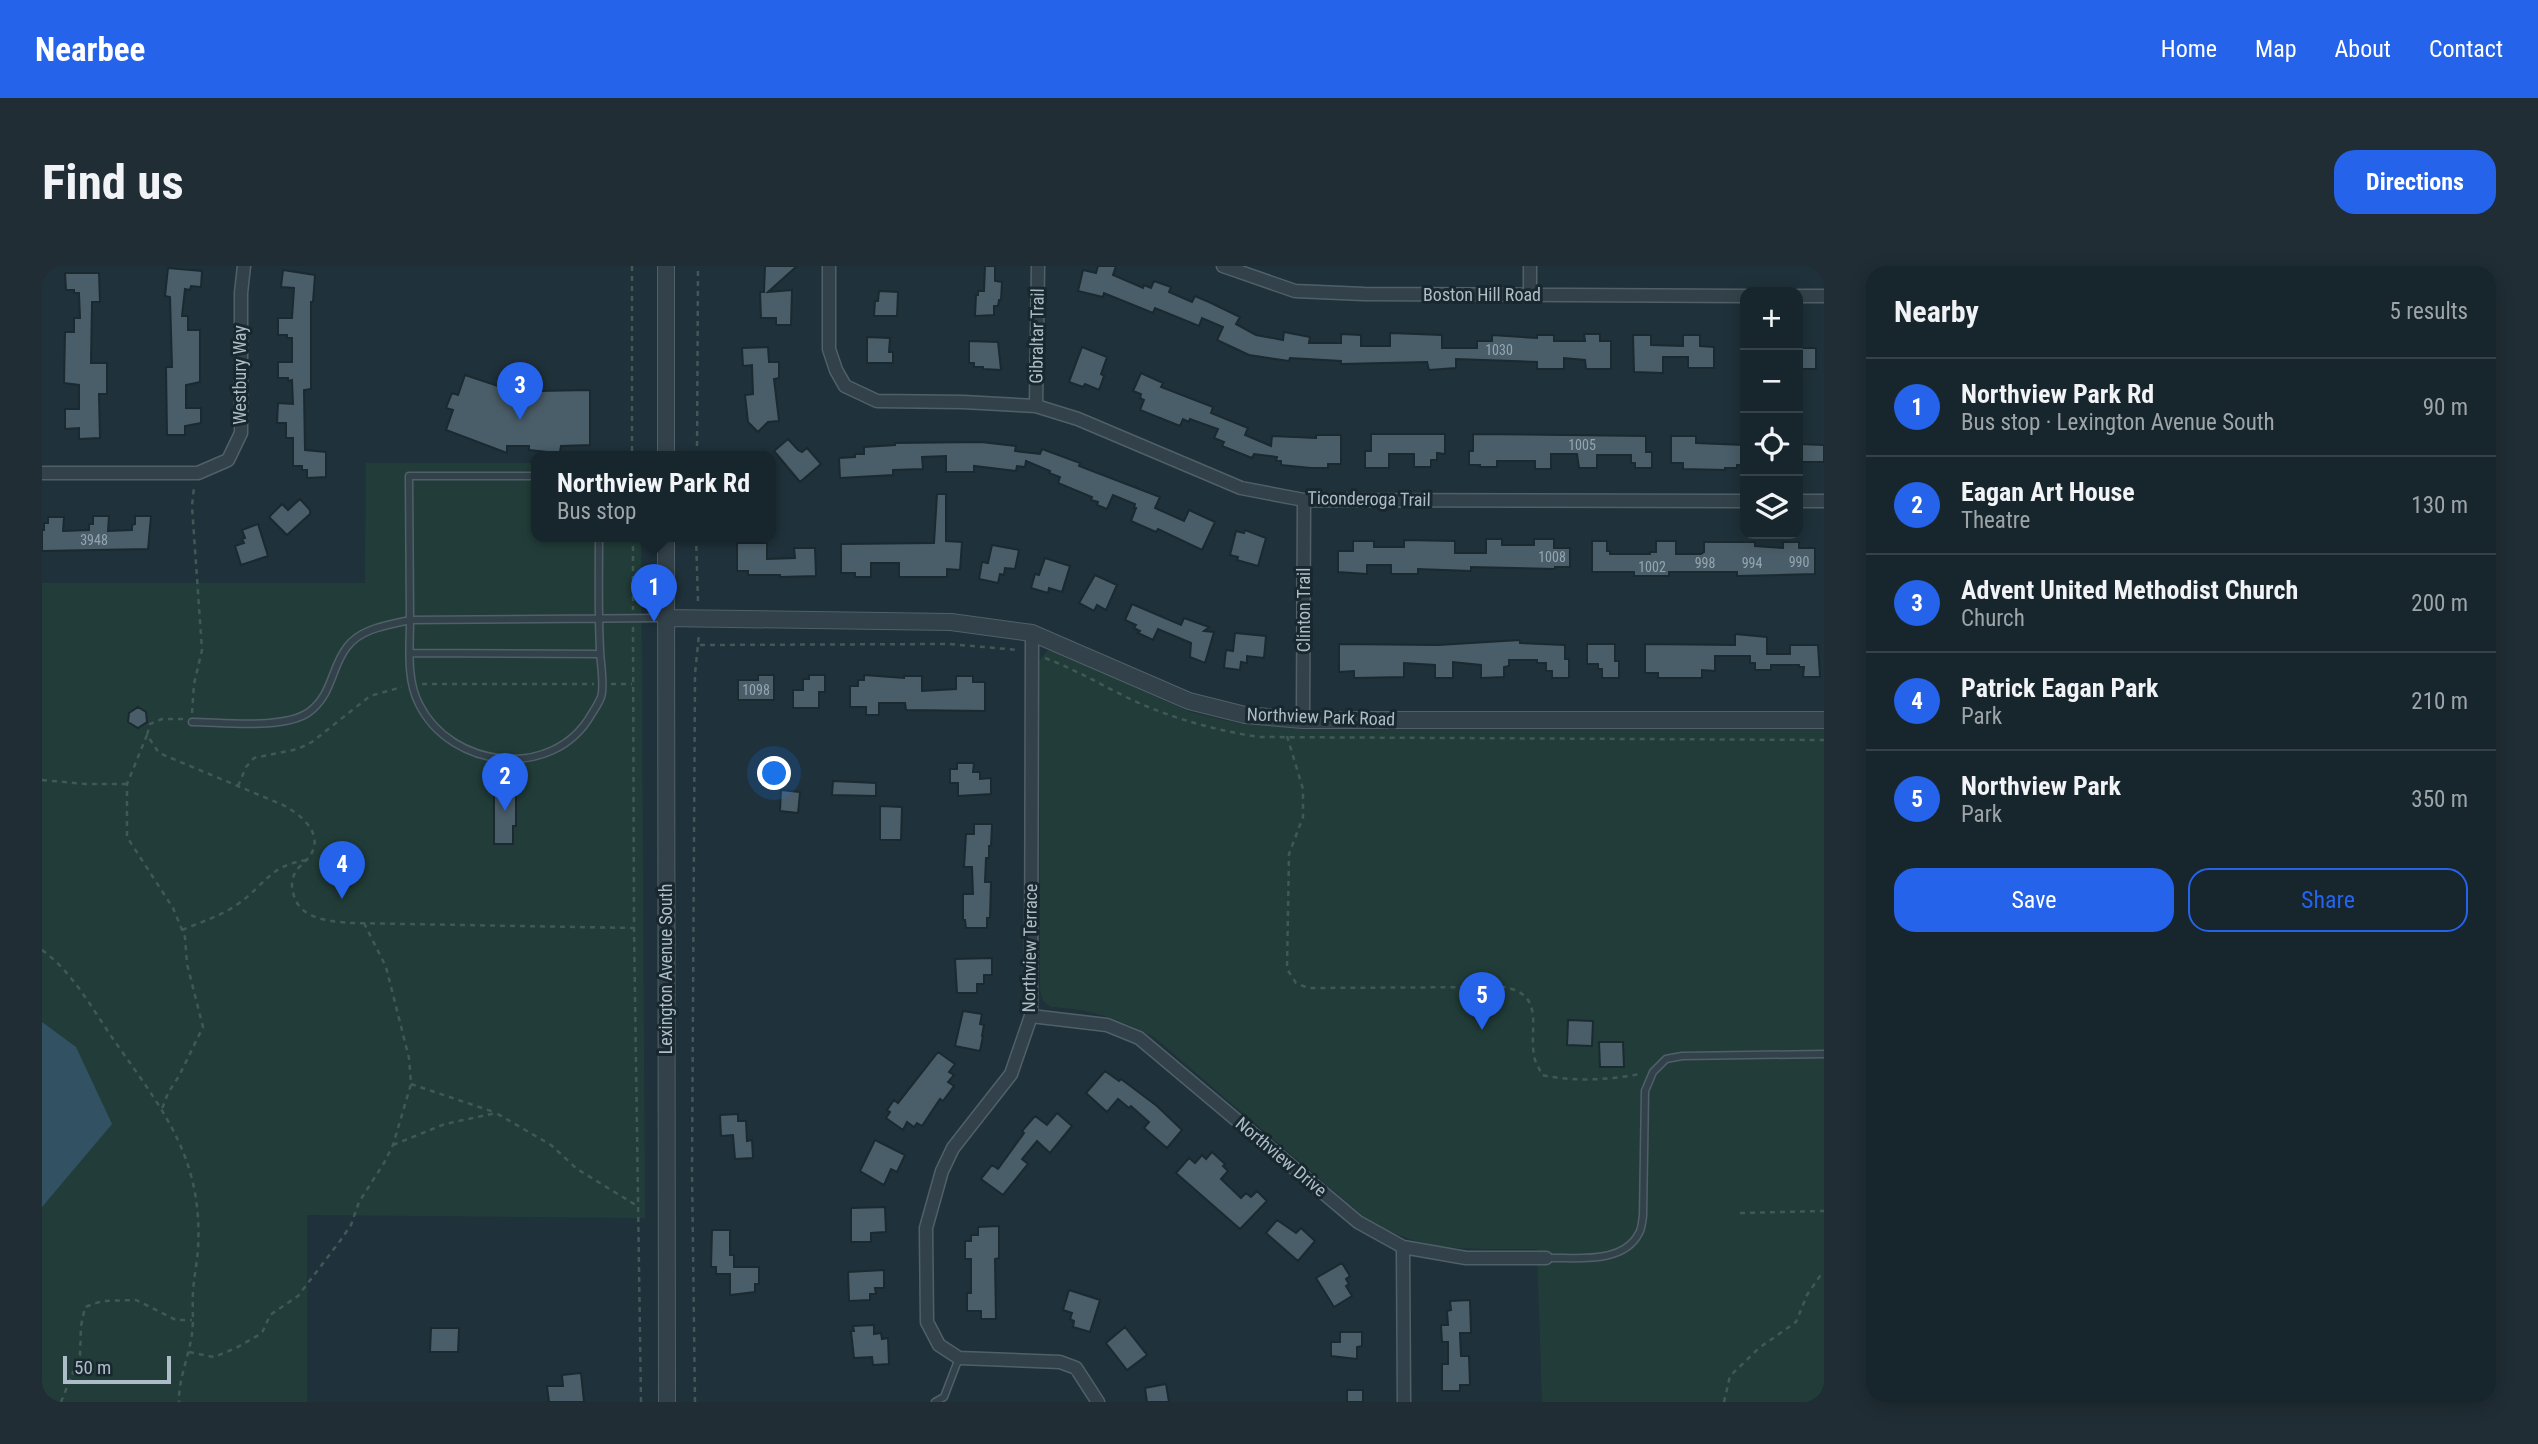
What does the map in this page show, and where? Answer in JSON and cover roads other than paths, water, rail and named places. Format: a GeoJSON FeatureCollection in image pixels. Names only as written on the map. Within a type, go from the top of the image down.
{"type":"FeatureCollection","features":[{"type":"Feature","properties":{"kind":"street","name":"Westbury Way"},"geometry":{"type":"LineString","coordinates":[[42,473],[198,473],[228,460],[240,433],[240,293],[244,266]]}},
{"type":"Feature","properties":{"kind":"street"},"geometry":{"type":"LineString","coordinates":[[666,266],[666,451]]}},
{"type":"Feature","properties":{"kind":"street","name":"Ticonderoga Trail"},"geometry":{"type":"LineString","coordinates":[[829,266],[829,349],[836,370],[845,386],[877,401],[1036,406],[1078,419],[1241,488],[1304,499],[1740,501]]}},
{"type":"Feature","properties":{"kind":"street","name":"Gibraltar Trail"},"geometry":{"type":"LineString","coordinates":[[1036,406],[1038,266]]}},
{"type":"Feature","properties":{"kind":"street","name":"Boston Hill Road"},"geometry":{"type":"LineString","coordinates":[[1223,266],[1247,271],[1295,291],[1364,295],[1740,296]]}},
{"type":"Feature","properties":{"kind":"street"},"geometry":{"type":"LineString","coordinates":[[1530,266],[1530,295]]}},
{"type":"Feature","properties":{"kind":"street"},"geometry":{"type":"LineString","coordinates":[[1803,296],[1824,296]]}},
{"type":"Feature","properties":{"kind":"street","name":"Clinton Trail"},"geometry":{"type":"LineString","coordinates":[[1295,719],[1304,499]]}},
{"type":"Feature","properties":{"kind":"street"},"geometry":{"type":"LineString","coordinates":[[1803,501],[1824,501]]}},
{"type":"Feature","properties":{"kind":"street","name":"Lexington Avenue South"},"geometry":{"type":"LineString","coordinates":[[666,542],[667,1402]]}},
{"type":"Feature","properties":{"kind":"street","name":"Northview Park Road"},"geometry":{"type":"LineString","coordinates":[[666,618],[951,622],[1031,633],[1189,701],[1245,715],[1295,719],[1824,720]]}},
{"type":"Feature","properties":{"kind":"street","name":"Northview Terrace"},"geometry":{"type":"LineString","coordinates":[[959,1358],[939,1345],[928,1322],[926,1228],[942,1171],[953,1148],[1011,1074],[1031,1016],[1031,633]]}},
{"type":"Feature","properties":{"kind":"street","name":"Northview Drive"},"geometry":{"type":"LineString","coordinates":[[1031,1016],[1107,1025],[1139,1038],[1358,1222],[1403,1247],[1466,1258],[1546,1258]]}},
{"type":"Feature","properties":{"kind":"street"},"geometry":{"type":"LineString","coordinates":[[1403,1247],[1404,1402]]}},
{"type":"Feature","properties":{"kind":"street"},"geometry":{"type":"LineString","coordinates":[[959,1358],[1060,1362],[1076,1368],[1098,1402]]}},
{"type":"Feature","properties":{"kind":"lane"},"geometry":{"type":"LineString","coordinates":[[531,476],[408,476],[412,685],[419,705],[434,727],[455,745],[480,756],[540,756],[568,742],[587,722],[602,696],[598,542]]}},
{"type":"Feature","properties":{"kind":"lane"},"geometry":{"type":"LineString","coordinates":[[192,722],[283,722],[308,713],[325,695],[347,647],[370,629],[410,620],[666,618]]}},
{"type":"Feature","properties":{"kind":"lane"},"geometry":{"type":"LineString","coordinates":[[411,653],[600,654]]}},
{"type":"Feature","properties":{"kind":"lane"},"geometry":{"type":"LineString","coordinates":[[1546,1258],[1605,1256],[1624,1248],[1639,1234],[1643,1216],[1645,1091],[1653,1072],[1666,1059],[1682,1056],[1824,1054]]}},
{"type":"Feature","properties":{"kind":"lane"},"geometry":{"type":"LineString","coordinates":[[935,1402],[944,1397],[959,1358]]}},
{"type":"Feature","properties":{"kind":"water"},"geometry":{"type":"Polygon","coordinates":[[[42,1022],[76,1047],[112,1124],[42,1207],[42,1022]]]}},
{"type":"Feature","properties":{"kind":"place","name":"Advent United Methodist Church"},"geometry":{"type":"Point","coordinates":[520,420]}},
{"type":"Feature","properties":{"kind":"place","name":"Northview Park Rd"},"geometry":{"type":"Point","coordinates":[654,622]}},
{"type":"Feature","properties":{"kind":"place","name":"Eagan Art House"},"geometry":{"type":"Point","coordinates":[505,811]}},
{"type":"Feature","properties":{"kind":"place","name":"Patrick Eagan Park"},"geometry":{"type":"Point","coordinates":[342,899]}},
{"type":"Feature","properties":{"kind":"place","name":"Northview Park"},"geometry":{"type":"Point","coordinates":[1482,1030]}}]}
